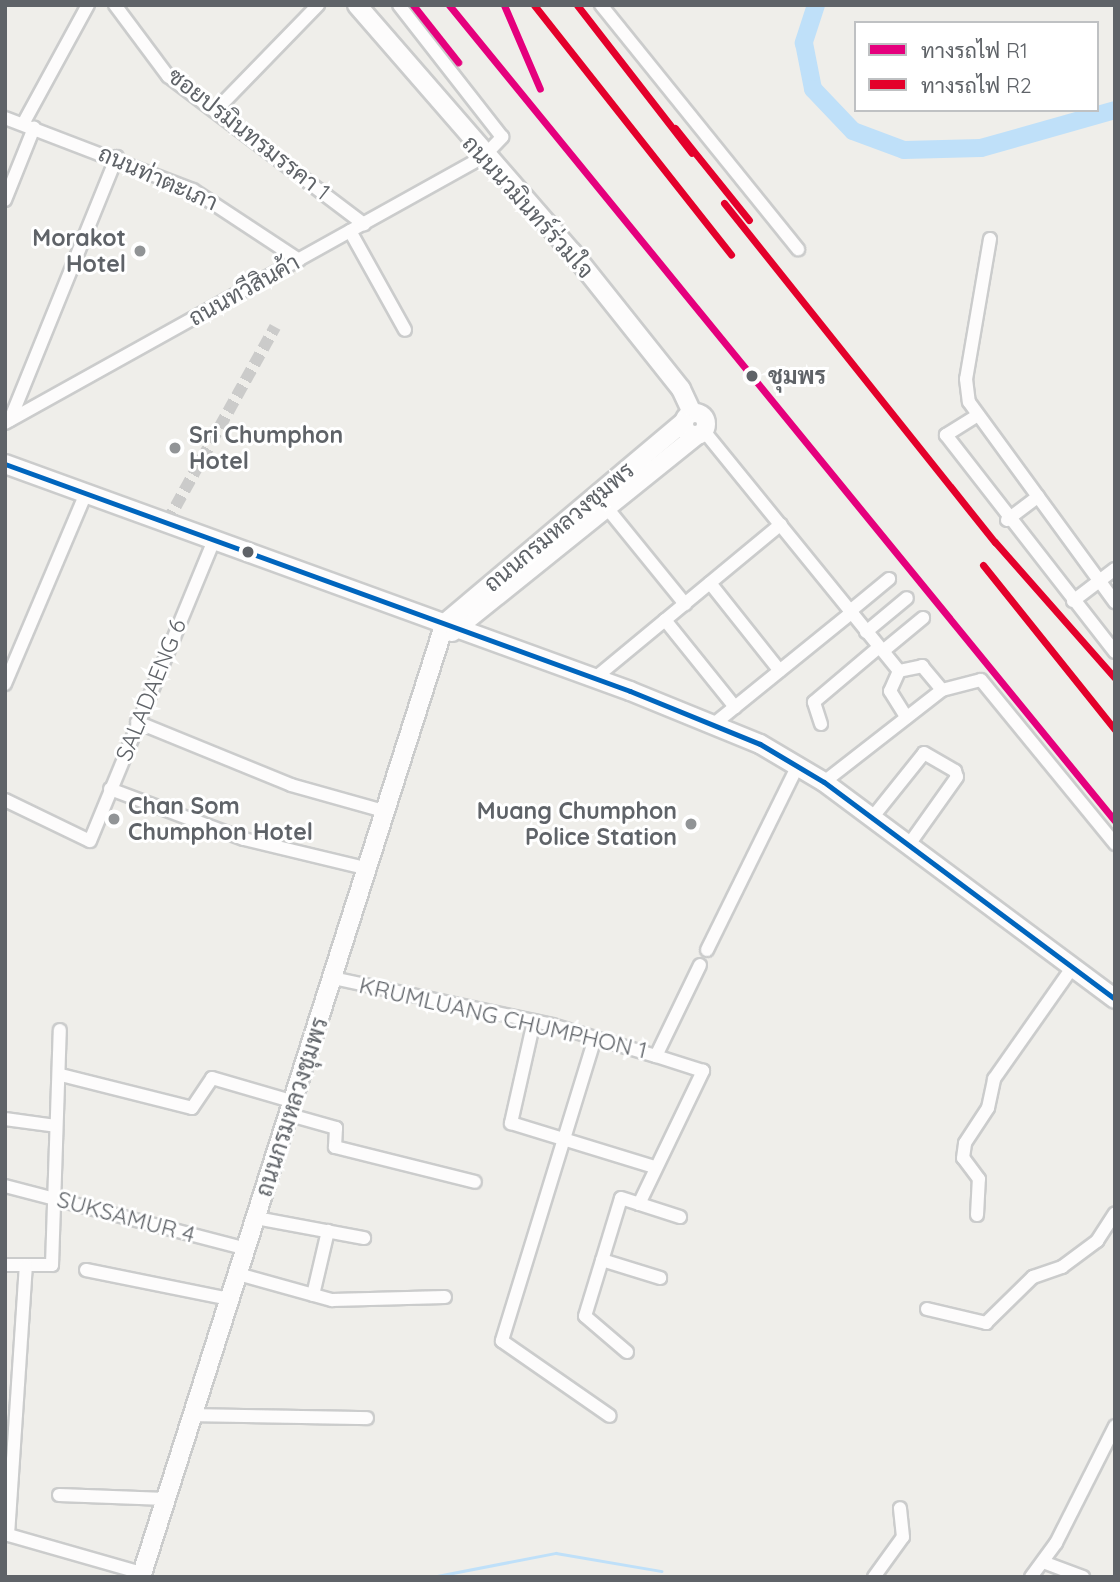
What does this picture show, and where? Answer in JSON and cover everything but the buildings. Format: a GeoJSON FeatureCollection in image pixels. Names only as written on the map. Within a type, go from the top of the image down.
{"type":"FeatureCollection","features":[{"type":"Feature","properties":{"kind":"street"},"geometry":{"type":"LineString","coordinates":[[5,200],[29,126],[88,5]]}},
{"type":"Feature","properties":{"kind":"street","name":"ซอยปรมินทรมรรคา 1"},"geometry":{"type":"LineString","coordinates":[[115,5],[168,76],[364,224]]}},
{"type":"Feature","properties":{"kind":"street"},"geometry":{"type":"LineString","coordinates":[[215,111],[318,5]]}},
{"type":"Feature","properties":{"kind":"street","name":"ถนนนวมินทร์ร่วมใจ"},"geometry":{"type":"LineString","coordinates":[[357,5],[483,157],[578,260],[681,389],[688,418],[687,432],[701,433]]}},
{"type":"Feature","properties":{"kind":"street"},"geometry":{"type":"LineString","coordinates":[[399,5],[502,137],[483,157]]}},
{"type":"Feature","properties":{"kind":"street"},"geometry":{"type":"LineString","coordinates":[[601,5],[798,249]]}},
{"type":"Feature","properties":{"kind":"street","name":"ถนนท่าตะเภา"},"geometry":{"type":"LineString","coordinates":[[5,118],[117,157],[209,198],[299,260]]}},
{"type":"Feature","properties":{"kind":"street"},"geometry":{"type":"LineString","coordinates":[[8,421],[117,157]]}},
{"type":"Feature","properties":{"kind":"street","name":"ถนนทวีสินค้า"},"geometry":{"type":"LineString","coordinates":[[8,421],[483,157]]}},
{"type":"Feature","properties":{"kind":"street"},"geometry":{"type":"LineString","coordinates":[[350,231],[405,330]]}},
{"type":"Feature","properties":{"kind":"street"},"geometry":{"type":"LineString","coordinates":[[990,239],[966,379],[966,394],[978,415],[1115,602]]}},
{"type":"Feature","properties":{"kind":"street"},"geometry":{"type":"LineString","coordinates":[[978,415],[946,435],[1007,520],[1115,652]]}},
{"type":"Feature","properties":{"kind":"street","name":"ถนนกรมหลวงชุมพร"},"geometry":{"type":"LineString","coordinates":[[602,502],[688,418]]}},
{"type":"Feature","properties":{"kind":"street"},"geometry":{"type":"LineString","coordinates":[[701,433],[781,524],[899,671]]}},
{"type":"Feature","properties":{"kind":"street","name":"ถนนกรมหลวงชุมพร"},"geometry":{"type":"LineString","coordinates":[[142,1575],[333,978],[449,629],[602,502],[701,433]]}},
{"type":"Feature","properties":{"kind":"street"},"geometry":{"type":"LineString","coordinates":[[5,464],[449,629],[595,678],[714,724],[798,765],[824,782],[1115,999]]}},
{"type":"Feature","properties":{"kind":"street"},"geometry":{"type":"LineString","coordinates":[[5,695],[86,493]]}},
{"type":"Feature","properties":{"kind":"street"},"geometry":{"type":"LineString","coordinates":[[1007,520],[1038,497]]}},
{"type":"Feature","properties":{"kind":"street"},"geometry":{"type":"LineString","coordinates":[[602,502],[685,604]]}},
{"type":"Feature","properties":{"kind":"street"},"geometry":{"type":"LineString","coordinates":[[595,678],[781,524]]}},
{"type":"Feature","properties":{"kind":"street","name":"SALADAENG 6"},"geometry":{"type":"LineString","coordinates":[[5,800],[90,841],[214,540]]}},
{"type":"Feature","properties":{"kind":"street"},"geometry":{"type":"LineString","coordinates":[[1073,601],[1115,569]]}},
{"type":"Feature","properties":{"kind":"street"},"geometry":{"type":"LineString","coordinates":[[714,724],[889,579]]}},
{"type":"Feature","properties":{"kind":"street"},"geometry":{"type":"LineString","coordinates":[[710,583],[779,671]]}},
{"type":"Feature","properties":{"kind":"street"},"geometry":{"type":"LineString","coordinates":[[866,632],[907,598]]}},
{"type":"Feature","properties":{"kind":"street"},"geometry":{"type":"LineString","coordinates":[[821,724],[814,702],[923,618]]}},
{"type":"Feature","properties":{"kind":"street"},"geometry":{"type":"LineString","coordinates":[[665,620],[735,707]]}},
{"type":"Feature","properties":{"kind":"street"},"geometry":{"type":"LineString","coordinates":[[899,671],[922,666],[942,690]]}},
{"type":"Feature","properties":{"kind":"street"},"geometry":{"type":"LineString","coordinates":[[899,671],[890,691],[906,717]]}},
{"type":"Feature","properties":{"kind":"street"},"geometry":{"type":"LineString","coordinates":[[824,782],[942,690],[981,680],[1115,844]]}},
{"type":"Feature","properties":{"kind":"street"},"geometry":{"type":"LineString","coordinates":[[137,722],[291,785],[387,813]]}},
{"type":"Feature","properties":{"kind":"street"},"geometry":{"type":"LineString","coordinates":[[872,818],[924,753],[955,771],[957,777],[908,846]]}},
{"type":"Feature","properties":{"kind":"street"},"geometry":{"type":"LineString","coordinates":[[707,950],[798,765]]}},
{"type":"Feature","properties":{"kind":"street"},"geometry":{"type":"LineString","coordinates":[[110,789],[244,839],[369,869]]}},
{"type":"Feature","properties":{"kind":"street","name":"KRUMLUANG CHUMPHON 1"},"geometry":{"type":"LineString","coordinates":[[333,978],[534,1021],[656,1056],[700,965]]}},
{"type":"Feature","properties":{"kind":"street"},"geometry":{"type":"LineString","coordinates":[[977,1215],[979,1179],[963,1158],[965,1143],[988,1108],[994,1079],[1072,968]]}},
{"type":"Feature","properties":{"kind":"street"},"geometry":{"type":"LineString","coordinates":[[534,1021],[509,1116],[511,1123],[654,1167]]}},
{"type":"Feature","properties":{"kind":"street"},"geometry":{"type":"LineString","coordinates":[[5,1265],[52,1265],[56,1126],[61,1074],[60,1030]]}},
{"type":"Feature","properties":{"kind":"street"},"geometry":{"type":"LineString","coordinates":[[595,1038],[561,1138],[502,1341],[610,1416]]}},
{"type":"Feature","properties":{"kind":"street"},"geometry":{"type":"LineString","coordinates":[[639,1204],[654,1167],[703,1071],[656,1056]]}},
{"type":"Feature","properties":{"kind":"street"},"geometry":{"type":"LineString","coordinates":[[61,1074],[192,1108],[212,1078],[336,1128],[335,1147],[475,1182]]}},
{"type":"Feature","properties":{"kind":"street"},"geometry":{"type":"LineString","coordinates":[[5,1119],[56,1126]]}},
{"type":"Feature","properties":{"kind":"street","name":"SUKSAMUR 4"},"geometry":{"type":"LineString","coordinates":[[5,1186],[246,1249]]}},
{"type":"Feature","properties":{"kind":"street"},"geometry":{"type":"LineString","coordinates":[[627,1352],[584,1316],[621,1198],[680,1217]]}},
{"type":"Feature","properties":{"kind":"street"},"geometry":{"type":"LineString","coordinates":[[927,1309],[986,1323],[1033,1277],[1062,1267],[1097,1241],[1115,1213]]}},
{"type":"Feature","properties":{"kind":"street"},"geometry":{"type":"LineString","coordinates":[[256,1218],[364,1238]]}},
{"type":"Feature","properties":{"kind":"street"},"geometry":{"type":"LineString","coordinates":[[313,1295],[328,1231]]}},
{"type":"Feature","properties":{"kind":"street"},"geometry":{"type":"LineString","coordinates":[[603,1261],[660,1278]]}},
{"type":"Feature","properties":{"kind":"street"},"geometry":{"type":"LineString","coordinates":[[26,1266],[7,1534],[142,1575]]}},
{"type":"Feature","properties":{"kind":"street"},"geometry":{"type":"LineString","coordinates":[[86,1270],[230,1300]]}},
{"type":"Feature","properties":{"kind":"street"},"geometry":{"type":"LineString","coordinates":[[238,1274],[313,1295],[361,1302],[446,1297]]}},
{"type":"Feature","properties":{"kind":"street"},"geometry":{"type":"LineString","coordinates":[[193,1415],[367,1418]]}},
{"type":"Feature","properties":{"kind":"street"},"geometry":{"type":"LineString","coordinates":[[1031,1577],[1043,1562],[1115,1426]]}},
{"type":"Feature","properties":{"kind":"street"},"geometry":{"type":"LineString","coordinates":[[59,1495],[166,1499]]}},
{"type":"Feature","properties":{"kind":"street"},"geometry":{"type":"LineString","coordinates":[[874,1577],[903,1537],[900,1508]]}},
{"type":"Feature","properties":{"kind":"street"},"geometry":{"type":"LineString","coordinates":[[1043,1562],[1083,1577]]}},
{"type":"Feature","properties":{"kind":"waterway"},"geometry":{"type":"LineString","coordinates":[[816,5],[804,43],[813,89],[853,131],[904,150],[981,148],[1115,110]]}},
{"type":"Feature","properties":{"kind":"waterway"},"geometry":{"type":"LineString","coordinates":[[432,1577],[556,1553],[661,1571]]}},
{"type":"Feature","properties":{"kind":"tunnel"},"geometry":{"type":"LineString","coordinates":[[167,522],[275,327]]}},
{"type":"Feature","properties":{"kind":"rail line","name":"R1"},"geometry":{"type":"LineString","coordinates":[[413,5],[458,62]]}},
{"type":"Feature","properties":{"kind":"rail line","name":"R1"},"geometry":{"type":"LineString","coordinates":[[449,5],[1115,821]]}},
{"type":"Feature","properties":{"kind":"rail line","name":"R1"},"geometry":{"type":"LineString","coordinates":[[504,5],[540,89]]}},
{"type":"Feature","properties":{"kind":"rail line","name":"R2"},"geometry":{"type":"LineString","coordinates":[[534,5],[731,254]]}},
{"type":"Feature","properties":{"kind":"rail line","name":"R2"},"geometry":{"type":"LineString","coordinates":[[577,5],[692,153]]}},
{"type":"Feature","properties":{"kind":"rail line","name":"R2"},"geometry":{"type":"LineString","coordinates":[[675,128],[749,220]]}},
{"type":"Feature","properties":{"kind":"rail line","name":"R2"},"geometry":{"type":"LineString","coordinates":[[724,203],[995,542],[1115,678]]}},
{"type":"Feature","properties":{"kind":"rail line","name":"R2"},"geometry":{"type":"LineString","coordinates":[[983,565],[1115,730]]}},
{"type":"Feature","properties":{"kind":"transit line"},"geometry":{"type":"LineString","coordinates":[[5,464],[630,691],[760,744],[824,782],[1115,999]]}},
{"type":"Feature","properties":{"kind":"place","name":"Morakot Hotel"},"geometry":{"type":"Point","coordinates":[140,251]}},
{"type":"Feature","properties":{"kind":"place","name":"ชุมพร"},"geometry":{"type":"Point","coordinates":[752,376]}},
{"type":"Feature","properties":{"kind":"place","name":"Sri Chumphon Hotel"},"geometry":{"type":"Point","coordinates":[175,448]}},
{"type":"Feature","properties":{"kind":"place","name":"Chan Som Chumphon Hotel"},"geometry":{"type":"Point","coordinates":[114,819]}},
{"type":"Feature","properties":{"kind":"place","name":"Muang Chumphon Police Station"},"geometry":{"type":"Point","coordinates":[691,824]}}]}
